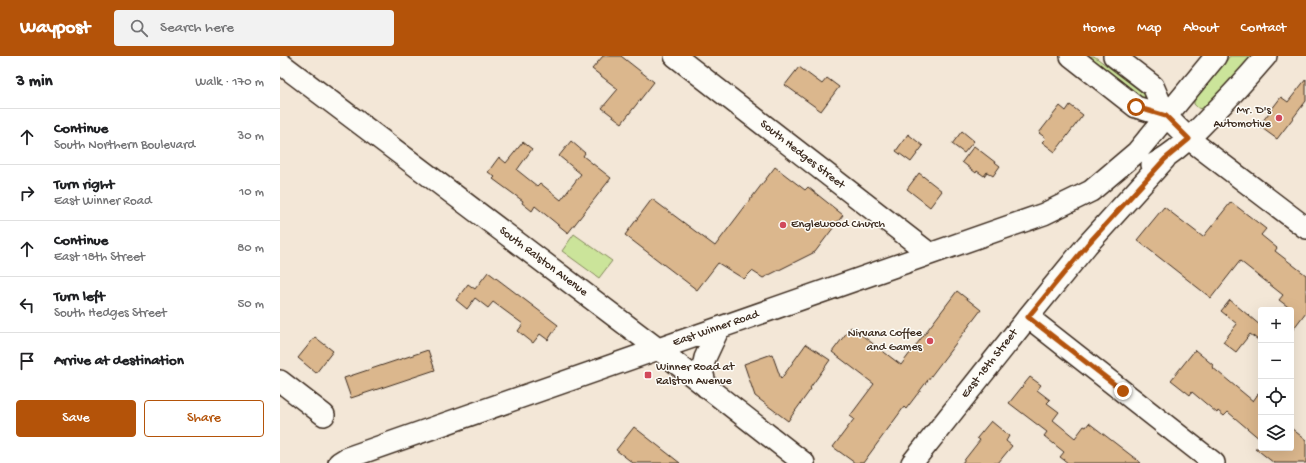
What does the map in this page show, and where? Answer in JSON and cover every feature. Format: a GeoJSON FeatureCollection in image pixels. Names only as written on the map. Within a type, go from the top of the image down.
{"type":"FeatureCollection","features":[{"type":"Feature","properties":{"kind":"street","name":"South Hedges Street"},"geometry":{"type":"LineString","coordinates":[[675,56],[930,254]]}},
{"type":"Feature","properties":{"kind":"street"},"geometry":{"type":"LineString","coordinates":[[1071,56],[1136,107],[1166,116]]}},
{"type":"Feature","properties":{"kind":"street"},"geometry":{"type":"LineString","coordinates":[[1114,56],[1153,86],[1166,116],[1189,139],[1306,228]]}},
{"type":"Feature","properties":{"kind":"street","name":"East Winner Road"},"geometry":{"type":"LineString","coordinates":[[339,463],[347,458],[1044,214],[1091,190],[1137,152],[1216,56]]}},
{"type":"Feature","properties":{"kind":"street","name":"East Winner Road"},"geometry":{"type":"LineString","coordinates":[[1091,190],[1105,189],[1165,159],[1189,139],[1240,87],[1266,56]]}},
{"type":"Feature","properties":{"kind":"street","name":"South Ralston Avenue"},"geometry":{"type":"LineString","coordinates":[[280,63],[658,349],[804,463]]}},
{"type":"Feature","properties":{"kind":"street","name":"East 18th Street"},"geometry":{"type":"LineString","coordinates":[[912,463],[1087,245],[1165,159]]}},
{"type":"Feature","properties":{"kind":"street"},"geometry":{"type":"LineString","coordinates":[[1028,317],[1214,463]]}},
{"type":"Feature","properties":{"kind":"street"},"geometry":{"type":"LineString","coordinates":[[706,387],[702,371],[705,358],[719,328]]}},
{"type":"Feature","properties":{"kind":"street"},"geometry":{"type":"LineString","coordinates":[[280,381],[324,415]]}},
{"type":"Feature","properties":{"kind":"green space"},"geometry":{"type":"Polygon","coordinates":[[[1083,56],[1094,56],[1144,94],[1145,98],[1143,101],[1083,56]]]}},
{"type":"Feature","properties":{"kind":"green space"},"geometry":{"type":"Polygon","coordinates":[[[1230,56],[1253,56],[1208,106],[1202,109],[1197,107],[1194,104],[1194,99],[1230,56]]]}},
{"type":"Feature","properties":{"kind":"green space"},"geometry":{"type":"Polygon","coordinates":[[[574,234],[612,261],[599,278],[562,251],[574,234]]]}},
{"type":"Feature","properties":{"kind":"building"},"geometry":{"type":"Polygon","coordinates":[[[603,56],[621,56],[654,82],[622,123],[602,108],[618,89],[592,69],[603,56]]]}},
{"type":"Feature","properties":{"kind":"building"},"geometry":{"type":"Polygon","coordinates":[[[799,67],[822,84],[827,78],[839,87],[821,111],[785,85],[799,67]]]}},
{"type":"Feature","properties":{"kind":"building","name":"Mr. D's Automotive"},"geometry":{"type":"Polygon","coordinates":[[[1306,79],[1306,101],[1277,139],[1259,126],[1281,97],[1288,102],[1306,79]]]}},
{"type":"Feature","properties":{"kind":"building"},"geometry":{"type":"Polygon","coordinates":[[[1070,105],[1083,115],[1055,152],[1042,142],[1046,138],[1039,133],[1060,106],[1066,111],[1070,105]]]}},
{"type":"Feature","properties":{"kind":"building"},"geometry":{"type":"Polygon","coordinates":[[[962,131],[974,141],[964,153],[952,144],[962,131]]]}},
{"type":"Feature","properties":{"kind":"building"},"geometry":{"type":"Polygon","coordinates":[[[908,134],[923,146],[911,162],[896,151],[908,134]]]}},
{"type":"Feature","properties":{"kind":"building"},"geometry":{"type":"Polygon","coordinates":[[[571,141],[585,153],[583,156],[611,178],[568,233],[535,206],[532,211],[522,203],[523,201],[493,179],[495,177],[488,172],[499,157],[506,163],[523,142],[532,149],[517,170],[537,186],[540,183],[561,200],[581,174],[559,156],[571,141]]]}},
{"type":"Feature","properties":{"kind":"building"},"geometry":{"type":"Polygon","coordinates":[[[974,146],[1000,166],[993,176],[987,172],[984,176],[977,171],[976,173],[962,162],[974,146]]]}},
{"type":"Feature","properties":{"kind":"building","name":"Englewood Church"},"geometry":{"type":"Polygon","coordinates":[[[775,167],[805,190],[808,187],[843,215],[815,252],[763,278],[752,271],[744,279],[718,263],[697,290],[625,235],[652,199],[715,246],[775,167]]]}},
{"type":"Feature","properties":{"kind":"building"},"geometry":{"type":"Polygon","coordinates":[[[919,173],[942,191],[930,207],[907,189],[919,173]]]}},
{"type":"Feature","properties":{"kind":"building"},"geometry":{"type":"Polygon","coordinates":[[[1231,202],[1266,229],[1261,235],[1277,248],[1275,251],[1306,275],[1306,312],[1294,328],[1294,307],[1288,307],[1279,300],[1283,295],[1240,261],[1211,298],[1137,240],[1164,207],[1203,237],[1231,202]]]}},
{"type":"Feature","properties":{"kind":"building"},"geometry":{"type":"Polygon","coordinates":[[[488,272],[558,325],[548,340],[540,334],[533,343],[518,331],[523,324],[493,302],[488,308],[475,298],[467,309],[456,300],[468,284],[475,289],[488,272]]]}},
{"type":"Feature","properties":{"kind":"building"},"geometry":{"type":"Polygon","coordinates":[[[957,291],[981,310],[906,409],[904,407],[863,463],[855,463],[833,447],[854,419],[850,416],[874,384],[832,352],[851,327],[901,365],[957,291]]]}},
{"type":"Feature","properties":{"kind":"building"},"geometry":{"type":"Polygon","coordinates":[[[1230,300],[1258,323],[1258,340],[1250,334],[1236,352],[1223,342],[1237,324],[1221,311],[1230,300]]]}},
{"type":"Feature","properties":{"kind":"building"},"geometry":{"type":"Polygon","coordinates":[[[315,337],[333,351],[316,373],[298,358],[315,337]]]}},
{"type":"Feature","properties":{"kind":"building"},"geometry":{"type":"Polygon","coordinates":[[[806,344],[830,360],[788,421],[755,396],[744,364],[772,354],[781,379],[806,344]]]}},
{"type":"Feature","properties":{"kind":"building"},"geometry":{"type":"Polygon","coordinates":[[[428,350],[435,370],[351,398],[344,378],[428,350]]]}},
{"type":"Feature","properties":{"kind":"building"},"geometry":{"type":"Polygon","coordinates":[[[1195,350],[1213,365],[1212,367],[1253,401],[1258,394],[1258,437],[1228,412],[1224,416],[1218,411],[1217,413],[1192,392],[1190,395],[1171,380],[1195,350]]]}},
{"type":"Feature","properties":{"kind":"building"},"geometry":{"type":"Polygon","coordinates":[[[1030,377],[1041,385],[1037,390],[1050,400],[1047,403],[1059,412],[1053,420],[1075,438],[1084,426],[1086,427],[1089,423],[1141,463],[1068,463],[1060,457],[1064,452],[1044,436],[1047,432],[1009,403],[1030,377]]]}},
{"type":"Feature","properties":{"kind":"building"},"geometry":{"type":"Polygon","coordinates":[[[991,421],[1009,436],[1006,441],[1012,446],[998,463],[962,463],[980,440],[977,438],[991,421]]]}},
{"type":"Feature","properties":{"kind":"building"},"geometry":{"type":"Polygon","coordinates":[[[634,427],[680,463],[633,463],[616,450],[634,427]]]}},
{"type":"Feature","properties":{"kind":"building"},"geometry":{"type":"Polygon","coordinates":[[[1294,430],[1306,440],[1306,463],[1274,463],[1259,451],[1294,451],[1294,430]]]}},
{"type":"Feature","properties":{"kind":"place","name":"Mr. D's Automotive"},"geometry":{"type":"Point","coordinates":[1279,118]}},
{"type":"Feature","properties":{"kind":"place","name":"Englewood Church"},"geometry":{"type":"Point","coordinates":[783,225]}},
{"type":"Feature","properties":{"kind":"place","name":"Nirvana Coffee and Games"},"geometry":{"type":"Point","coordinates":[930,341]}},
{"type":"Feature","properties":{"kind":"place","name":"Winner Road at Ralston Avenue"},"geometry":{"type":"Point","coordinates":[648,375]}},
{"type":"Feature","properties":{"kind":"route"},"geometry":{"type":"LineString","coordinates":[[1123,391],[1028,317],[1087,245],[1165,159],[1189,139],[1166,116],[1136,107]]}}]}
